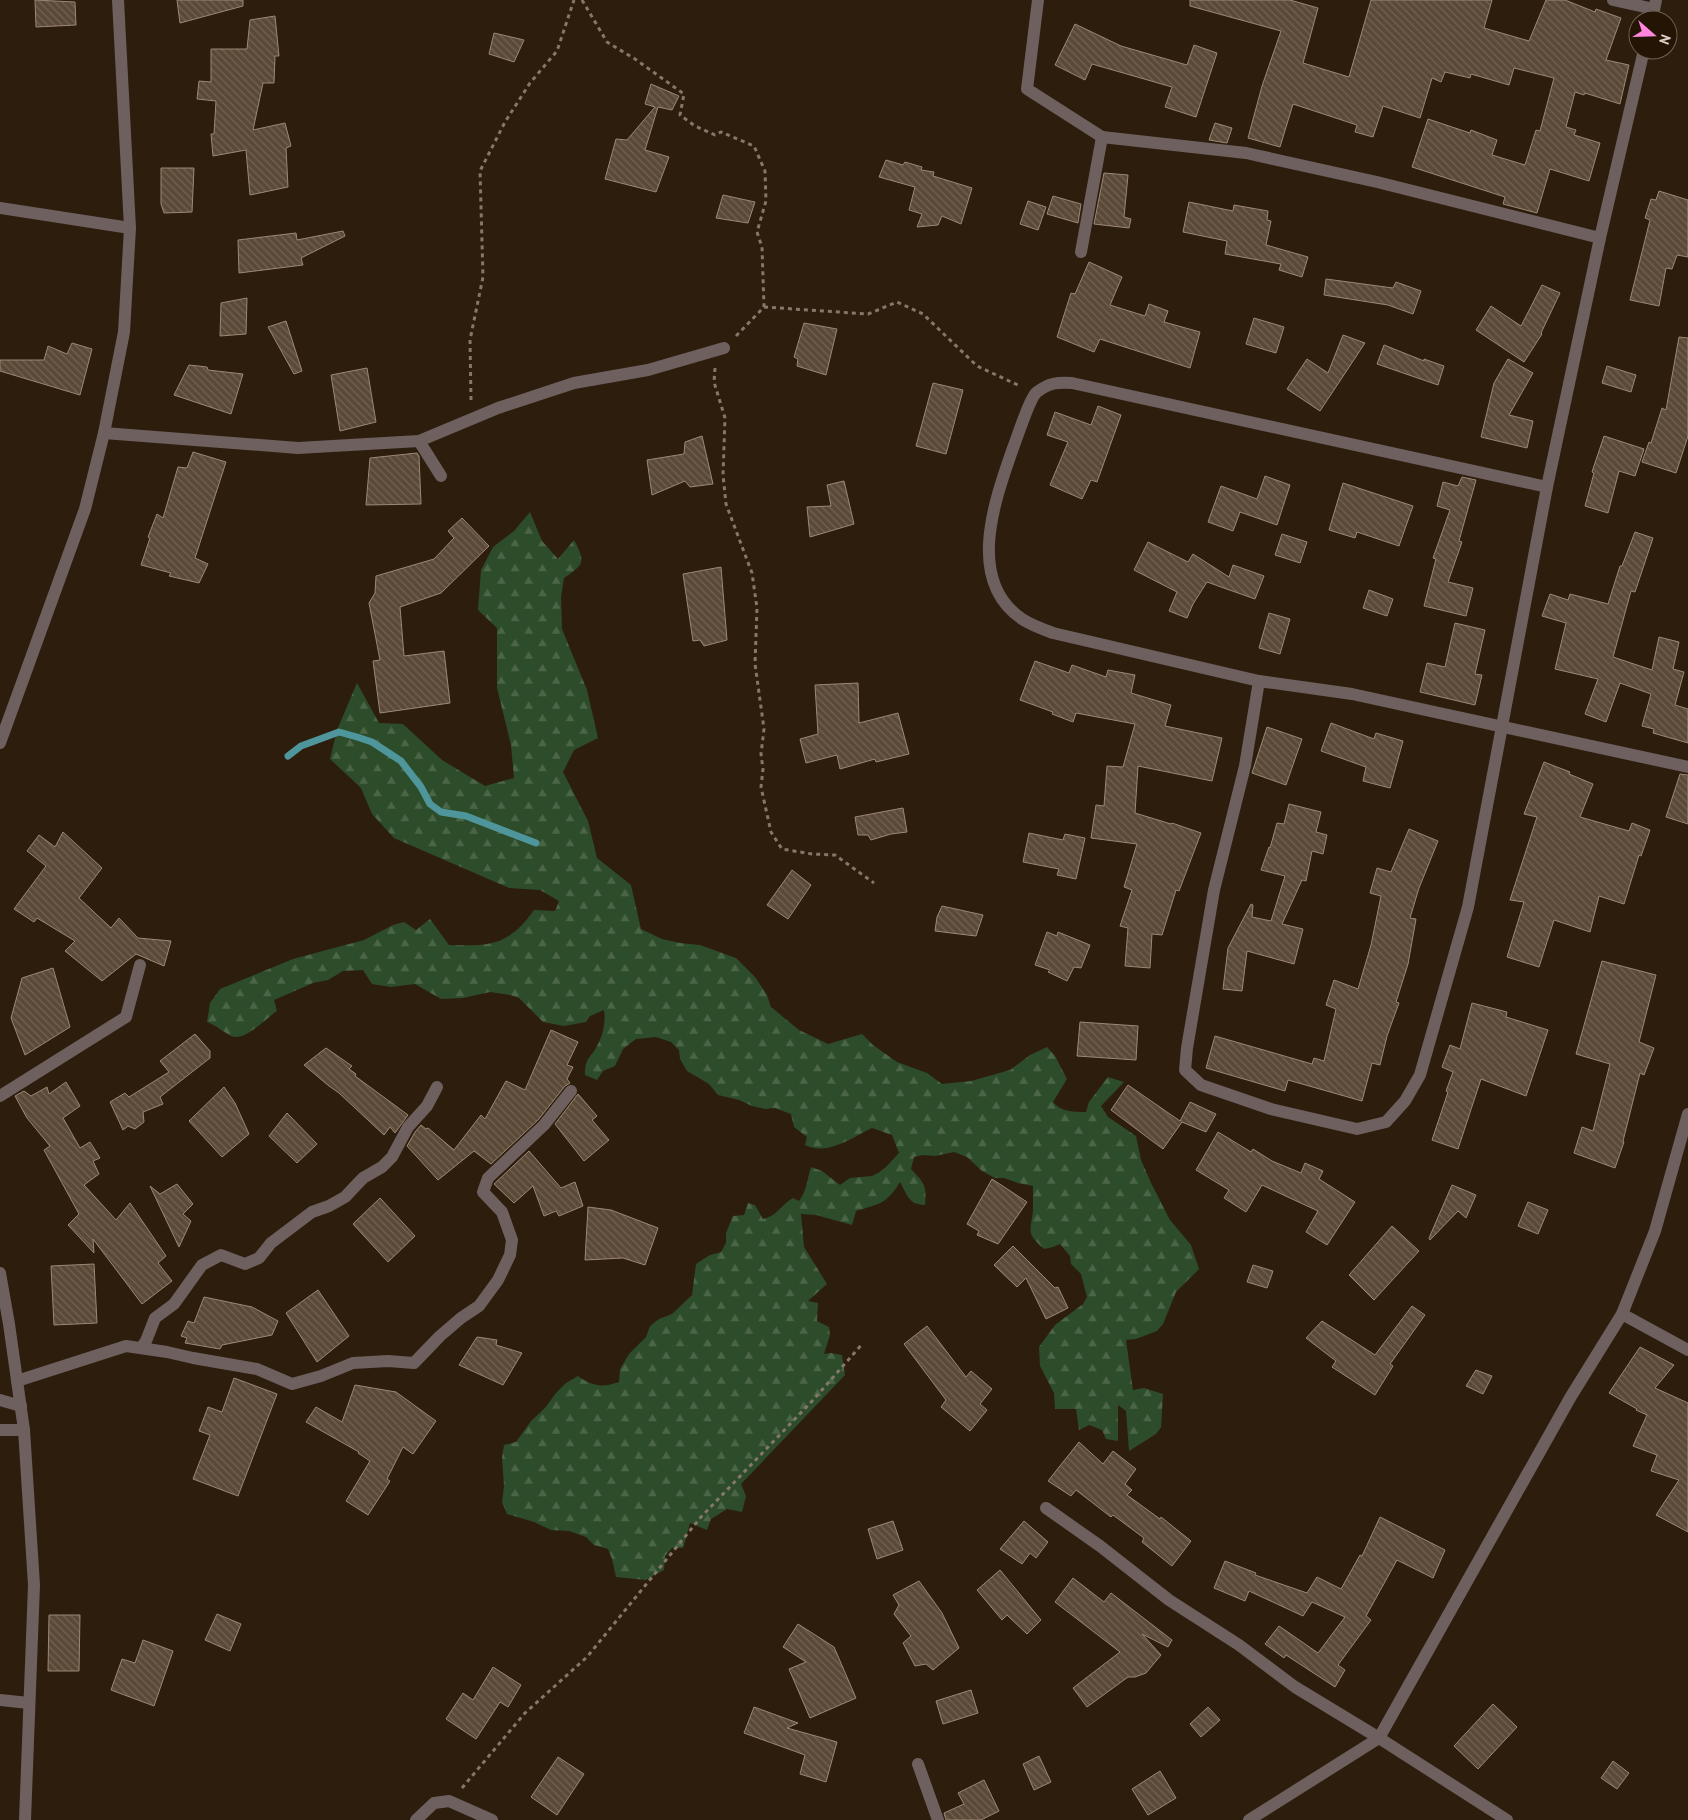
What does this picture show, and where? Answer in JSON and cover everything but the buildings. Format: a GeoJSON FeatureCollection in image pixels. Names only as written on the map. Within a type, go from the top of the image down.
{"type":"FeatureCollection","features":[{"type":"Feature","properties":{"kind":"street"},"geometry":{"type":"LineString","coordinates":[[0,743],[85,509],[104,432],[124,332],[130,228],[118,0]]}},
{"type":"Feature","properties":{"kind":"street"},"geometry":{"type":"LineString","coordinates":[[1038,0],[1027,88],[1102,137],[1246,153],[1377,182],[1600,238]]}},
{"type":"Feature","properties":{"kind":"street"},"geometry":{"type":"LineString","coordinates":[[1613,0],[1654,10]]}},
{"type":"Feature","properties":{"kind":"street"},"geometry":{"type":"LineString","coordinates":[[1259,681],[1245,766],[1214,890],[1187,1048],[1186,1070],[1200,1085],[1271,1109],[1357,1130],[1386,1122],[1406,1101],[1420,1074],[1468,907],[1548,487],[1600,238],[1642,60]]}},
{"type":"Feature","properties":{"kind":"street"},"geometry":{"type":"LineString","coordinates":[[1081,252],[1102,137]]}},
{"type":"Feature","properties":{"kind":"street"},"geometry":{"type":"LineString","coordinates":[[0,208],[130,228]]}},
{"type":"Feature","properties":{"kind":"street"},"geometry":{"type":"LineString","coordinates":[[104,432],[298,448],[419,441],[472,418],[574,383],[648,370],[724,348]]}},
{"type":"Feature","properties":{"kind":"street"},"geometry":{"type":"LineString","coordinates":[[1548,487],[1072,383],[1054,382],[1035,393],[999,489],[988,545],[990,570],[997,593],[1021,619],[1053,633],[1259,681],[1352,694],[1688,767]]}},
{"type":"Feature","properties":{"kind":"street"},"geometry":{"type":"LineString","coordinates":[[419,441],[441,476]]}},
{"type":"Feature","properties":{"kind":"street"},"geometry":{"type":"LineString","coordinates":[[0,1096],[126,1017],[140,965]]}},
{"type":"Feature","properties":{"kind":"street"},"geometry":{"type":"LineString","coordinates":[[141,1348],[146,1341],[155,1318],[174,1304],[202,1265],[221,1255],[245,1264],[259,1258],[272,1243],[312,1212],[329,1206],[345,1197],[363,1178],[382,1166],[392,1156],[408,1127],[427,1106],[437,1087]]}},
{"type":"Feature","properties":{"kind":"street"},"geometry":{"type":"LineString","coordinates":[[17,1381],[126,1346],[257,1369],[292,1384],[320,1376],[353,1362],[388,1361],[414,1363],[440,1336],[479,1306],[498,1280],[510,1255],[512,1240],[502,1212],[483,1192],[488,1178],[544,1125],[571,1091]]}},
{"type":"Feature","properties":{"kind":"street"},"geometry":{"type":"LineString","coordinates":[[1249,1820],[1379,1738],[1570,1398],[1622,1314],[1655,1231],[1688,1114]]}},
{"type":"Feature","properties":{"kind":"street"},"geometry":{"type":"LineString","coordinates":[[0,1273],[24,1430],[34,1585],[25,1820]]}},
{"type":"Feature","properties":{"kind":"street"},"geometry":{"type":"LineString","coordinates":[[1622,1314],[1688,1350]]}},
{"type":"Feature","properties":{"kind":"street"},"geometry":{"type":"LineString","coordinates":[[0,1400],[21,1406]]}},
{"type":"Feature","properties":{"kind":"street"},"geometry":{"type":"LineString","coordinates":[[0,1430],[24,1430]]}},
{"type":"Feature","properties":{"kind":"street"},"geometry":{"type":"LineString","coordinates":[[1046,1508],[1100,1546],[1169,1600],[1239,1645],[1295,1687],[1507,1820]]}},
{"type":"Feature","properties":{"kind":"street"},"geometry":{"type":"LineString","coordinates":[[0,1700],[29,1703]]}},
{"type":"Feature","properties":{"kind":"street"},"geometry":{"type":"LineString","coordinates":[[918,1764],[938,1820]]}},
{"type":"Feature","properties":{"kind":"street"},"geometry":{"type":"LineString","coordinates":[[416,1820],[434,1803],[449,1801],[492,1820]]}},
{"type":"Feature","properties":{"kind":"path"},"geometry":{"type":"LineString","coordinates":[[472,418],[470,340],[482,277],[480,171],[505,122],[530,83],[557,51],[574,0]]}},
{"type":"Feature","properties":{"kind":"path"},"geometry":{"type":"LineString","coordinates":[[582,0],[607,42],[635,59],[684,94],[680,115],[695,126],[715,135],[722,132],[754,146],[765,171],[766,201],[757,232],[762,248],[764,307],[724,348],[714,372],[714,382],[725,418],[724,489],[726,504],[752,573],[757,608],[756,669],[764,730],[761,787],[773,836],[782,849],[812,854],[835,855],[874,883]]}},
{"type":"Feature","properties":{"kind":"path"},"geometry":{"type":"LineString","coordinates":[[764,307],[868,314],[897,302],[923,314],[977,366],[1035,393]]}},
{"type":"Feature","properties":{"kind":"path"},"geometry":{"type":"LineString","coordinates":[[449,1801],[468,1782],[525,1713],[587,1657],[701,1517],[815,1398],[863,1343]]}},
{"type":"Feature","properties":{"kind":"green space"},"geometry":{"type":"Polygon","coordinates":[[[530,512],[542,541],[558,559],[574,540],[580,554],[581,562],[579,566],[564,578],[561,597],[562,629],[587,690],[598,738],[574,750],[563,772],[588,821],[597,858],[631,885],[641,929],[662,939],[700,945],[736,958],[755,977],[767,995],[771,1007],[799,1030],[828,1044],[862,1034],[873,1045],[897,1062],[927,1073],[942,1084],[971,1081],[1010,1070],[1030,1055],[1047,1047],[1055,1056],[1067,1079],[1053,1102],[1064,1110],[1086,1112],[1089,1102],[1108,1077],[1124,1082],[1101,1106],[1108,1117],[1136,1136],[1141,1160],[1152,1185],[1170,1220],[1191,1245],[1199,1269],[1176,1292],[1163,1324],[1157,1331],[1136,1339],[1126,1340],[1133,1390],[1144,1388],[1163,1394],[1161,1427],[1156,1434],[1129,1451],[1126,1411],[1118,1405],[1118,1441],[1106,1439],[1102,1430],[1089,1425],[1079,1430],[1076,1409],[1055,1409],[1054,1393],[1040,1366],[1039,1347],[1055,1325],[1083,1304],[1087,1297],[1081,1274],[1071,1264],[1070,1256],[1060,1244],[1044,1249],[1032,1235],[1033,1186],[1004,1178],[995,1178],[982,1171],[967,1157],[954,1152],[935,1156],[922,1155],[914,1157],[911,1169],[924,1185],[925,1205],[912,1201],[900,1182],[891,1195],[882,1202],[856,1211],[852,1225],[816,1215],[801,1214],[804,1247],[827,1284],[808,1301],[818,1303],[817,1321],[829,1327],[830,1335],[824,1354],[842,1355],[845,1375],[741,1484],[746,1496],[742,1512],[727,1509],[711,1519],[707,1530],[690,1523],[683,1548],[672,1548],[665,1556],[664,1570],[646,1580],[616,1577],[608,1549],[594,1545],[586,1537],[569,1531],[551,1530],[534,1522],[507,1514],[502,1502],[504,1486],[502,1457],[504,1445],[516,1442],[531,1421],[545,1408],[556,1393],[566,1383],[578,1376],[597,1385],[619,1382],[620,1369],[629,1354],[646,1337],[650,1326],[659,1319],[672,1314],[692,1295],[696,1264],[710,1255],[721,1252],[726,1243],[726,1233],[733,1216],[744,1215],[748,1203],[755,1205],[763,1219],[768,1218],[793,1198],[799,1201],[805,1189],[811,1167],[822,1171],[840,1185],[850,1178],[872,1176],[878,1173],[899,1153],[892,1135],[872,1128],[848,1141],[831,1147],[814,1148],[805,1145],[807,1137],[794,1127],[791,1114],[775,1108],[765,1109],[752,1106],[739,1100],[718,1095],[709,1084],[687,1071],[680,1059],[679,1050],[671,1042],[656,1037],[636,1039],[623,1049],[615,1066],[603,1071],[597,1080],[585,1075],[587,1061],[597,1046],[602,1033],[605,1019],[604,1010],[590,1016],[586,1022],[564,1026],[543,1022],[519,998],[510,995],[490,992],[463,998],[441,999],[415,984],[391,987],[372,984],[363,970],[343,971],[328,980],[313,983],[274,1000],[277,1011],[243,1036],[231,1036],[207,1022],[210,1003],[220,989],[293,959],[364,940],[393,925],[404,922],[416,930],[430,919],[449,945],[476,945],[487,944],[507,937],[525,922],[534,910],[555,911],[559,901],[540,890],[509,888],[394,838],[372,814],[361,788],[330,759],[337,730],[357,683],[379,723],[403,724],[442,760],[485,786],[514,778],[511,745],[497,688],[497,628],[478,610],[481,570],[493,547],[514,531],[530,512]]]}},
{"type":"Feature","properties":{"kind":"waterway"},"geometry":{"type":"LineString","coordinates":[[288,756],[301,746],[339,732],[372,742],[401,761],[421,787],[430,804],[441,812],[466,816],[536,843]]}}]}
